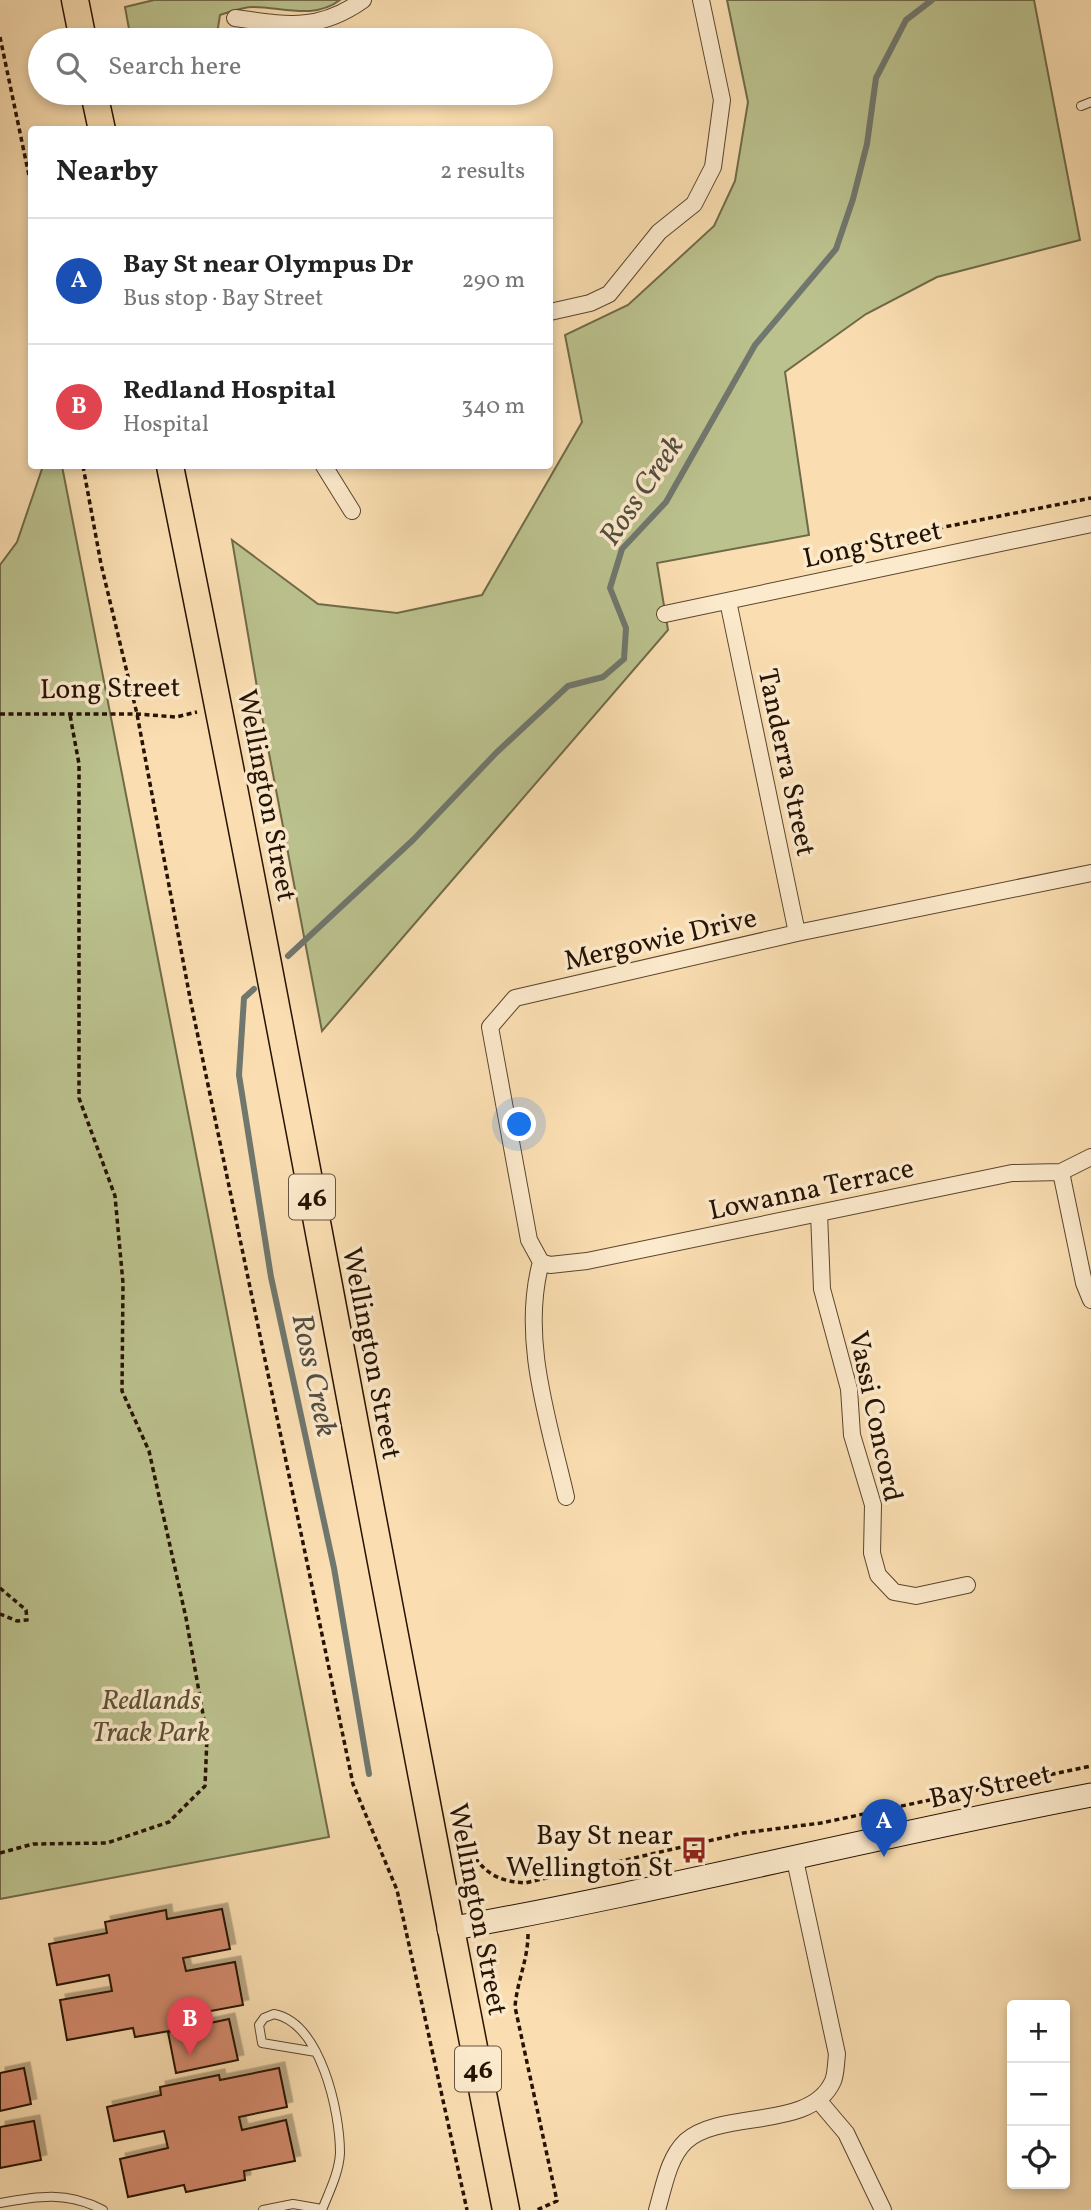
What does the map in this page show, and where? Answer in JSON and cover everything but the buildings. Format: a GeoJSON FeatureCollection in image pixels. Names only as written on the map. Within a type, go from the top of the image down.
{"type":"FeatureCollection","features":[{"type":"Feature","properties":{"kind":"main road"},"geometry":{"type":"LineString","coordinates":[[75,0],[81,28]]}},
{"type":"Feature","properties":{"kind":"main road"},"geometry":{"type":"LineString","coordinates":[[97,105],[101,126]]}},
{"type":"Feature","properties":{"kind":"main road","name":"Wellington Street"},"geometry":{"type":"LineString","coordinates":[[171,469],[219,707],[449,1928],[506,2210]]}},
{"type":"Feature","properties":{"kind":"street"},"geometry":{"type":"LineString","coordinates":[[235,18],[297,26],[344,14],[363,0]]}},
{"type":"Feature","properties":{"kind":"street"},"geometry":{"type":"LineString","coordinates":[[553,311],[590,303],[609,294],[659,232],[694,204],[713,167],[722,100],[701,0]]}},
{"type":"Feature","properties":{"kind":"street"},"geometry":{"type":"LineString","coordinates":[[326,469],[352,511]]}},
{"type":"Feature","properties":{"kind":"street","name":"Long Street"},"geometry":{"type":"LineString","coordinates":[[665,614],[1091,524]]}},
{"type":"Feature","properties":{"kind":"street","name":"Tanderra Street"},"geometry":{"type":"LineString","coordinates":[[728,601],[797,933]]}},
{"type":"Feature","properties":{"kind":"street","name":"Mergowie Drive"},"geometry":{"type":"LineString","coordinates":[[541,1262],[529,1240],[490,1027],[515,998],[797,933],[1091,873]]}},
{"type":"Feature","properties":{"kind":"street","name":"Lowanna Terrace"},"geometry":{"type":"LineString","coordinates":[[541,1262],[550,1265],[587,1261],[1012,1173],[1061,1172],[1091,1157]]}},
{"type":"Feature","properties":{"kind":"street"},"geometry":{"type":"LineString","coordinates":[[1061,1172],[1084,1283],[1091,1300]]}},
{"type":"Feature","properties":{"kind":"street","name":"Vassi Concord"},"geometry":{"type":"LineString","coordinates":[[819,1213],[822,1289],[849,1389],[852,1434],[873,1505],[872,1553],[878,1575],[894,1592],[916,1595],[967,1585]]}},
{"type":"Feature","properties":{"kind":"street"},"geometry":{"type":"LineString","coordinates":[[541,1262],[534,1303],[538,1371],[566,1497]]}},
{"type":"Feature","properties":{"kind":"street","name":"Bay Street"},"geometry":{"type":"LineString","coordinates":[[449,1928],[795,1860],[880,1838],[1091,1795]]}},
{"type":"Feature","properties":{"kind":"street"},"geometry":{"type":"LineString","coordinates":[[657,2210],[674,2156],[687,2140],[708,2129],[802,2109],[818,2100],[833,2081],[837,2054],[795,1860]]}},
{"type":"Feature","properties":{"kind":"street"},"geometry":{"type":"LineString","coordinates":[[818,2100],[846,2133],[883,2210]]}},
{"type":"Feature","properties":{"kind":"lane"},"geometry":{"type":"LineString","coordinates":[[1081,106],[1091,102]]}},
{"type":"Feature","properties":{"kind":"lane"},"geometry":{"type":"LineString","coordinates":[[263,2210],[293,2204],[322,2210],[335,2180],[340,2154],[325,2071],[316,2052],[307,2035],[285,2016],[274,2014],[264,2018],[259,2025],[262,2043],[316,2052]]}},
{"type":"Feature","properties":{"kind":"lane"},"geometry":{"type":"LineString","coordinates":[[0,2203],[42,2196],[66,2196],[103,2210]]}},
{"type":"Feature","properties":{"kind":"path"},"geometry":{"type":"LineString","coordinates":[[0,37],[28,171]]}},
{"type":"Feature","properties":{"kind":"path"},"geometry":{"type":"LineString","coordinates":[[0,67],[6,66]]}},
{"type":"Feature","properties":{"kind":"path"},"geometry":{"type":"LineString","coordinates":[[84,469],[101,564],[137,714],[190,998],[353,1784],[397,1889],[467,2210]]}},
{"type":"Feature","properties":{"kind":"path"},"geometry":{"type":"LineString","coordinates":[[838,548],[1091,498]]}},
{"type":"Feature","properties":{"kind":"path","name":"Long Street"},"geometry":{"type":"LineString","coordinates":[[0,714],[137,714],[176,717],[219,707]]}},
{"type":"Feature","properties":{"kind":"path"},"geometry":{"type":"LineString","coordinates":[[0,1853],[33,1844],[107,1843],[169,1822],[205,1786],[208,1737],[186,1619],[149,1451],[122,1391],[123,1283],[116,1196],[79,1098],[79,764],[70,715]]}},
{"type":"Feature","properties":{"kind":"path"},"geometry":{"type":"LineString","coordinates":[[0,1588],[26,1610],[27,1620],[18,1621],[0,1614]]}},
{"type":"Feature","properties":{"kind":"path"},"geometry":{"type":"LineString","coordinates":[[475,1858],[486,1872],[502,1881],[525,1882],[743,1833],[821,1823],[1091,1766]]}},
{"type":"Feature","properties":{"kind":"path"},"geometry":{"type":"LineString","coordinates":[[525,1882],[528,1946],[524,1969],[516,1989],[515,2007],[557,2202],[537,2210]]}},
{"type":"Feature","properties":{"kind":"green space"},"geometry":{"type":"Polygon","coordinates":[[[154,0],[340,0],[320,10],[309,11],[253,7],[240,9],[220,15],[218,28],[129,28],[125,7],[154,0]]]}},
{"type":"Feature","properties":{"kind":"green space"},"geometry":{"type":"Polygon","coordinates":[[[727,0],[1034,0],[1080,240],[937,277],[866,314],[785,372],[809,535],[657,563],[668,630],[322,1031],[261,711],[232,540],[318,604],[397,613],[482,595],[582,422],[565,335],[628,305],[714,226],[735,181],[748,102],[727,0]]]}},
{"type":"Feature","properties":{"kind":"green space","name":"Redlands Track Park"},"geometry":{"type":"Polygon","coordinates":[[[42,469],[63,469],[329,1837],[0,1899],[0,565],[17,542],[42,469]]]}},
{"type":"Feature","properties":{"kind":"waterway","name":"Ross Creek"},"geometry":{"type":"LineString","coordinates":[[288,956],[413,840],[496,753],[568,686],[603,677],[624,659],[626,628],[610,588],[622,549],[666,502],[755,345],[836,249],[853,199],[867,144],[876,78],[906,20],[932,0]]}},
{"type":"Feature","properties":{"kind":"waterway","name":"Ross Creek"},"geometry":{"type":"LineString","coordinates":[[254,989],[244,998],[239,1075],[271,1277],[334,1568],[369,1774]]}},
{"type":"Feature","properties":{"kind":"place","name":"Bay St near Wellington St"},"geometry":{"type":"Point","coordinates":[694,1850]}},
{"type":"Feature","properties":{"kind":"place","name":"Bay St near Olympus Dr"},"geometry":{"type":"Point","coordinates":[884,1857]}},
{"type":"Feature","properties":{"kind":"place","name":"Redland Hospital"},"geometry":{"type":"Point","coordinates":[190,2055]}}]}
